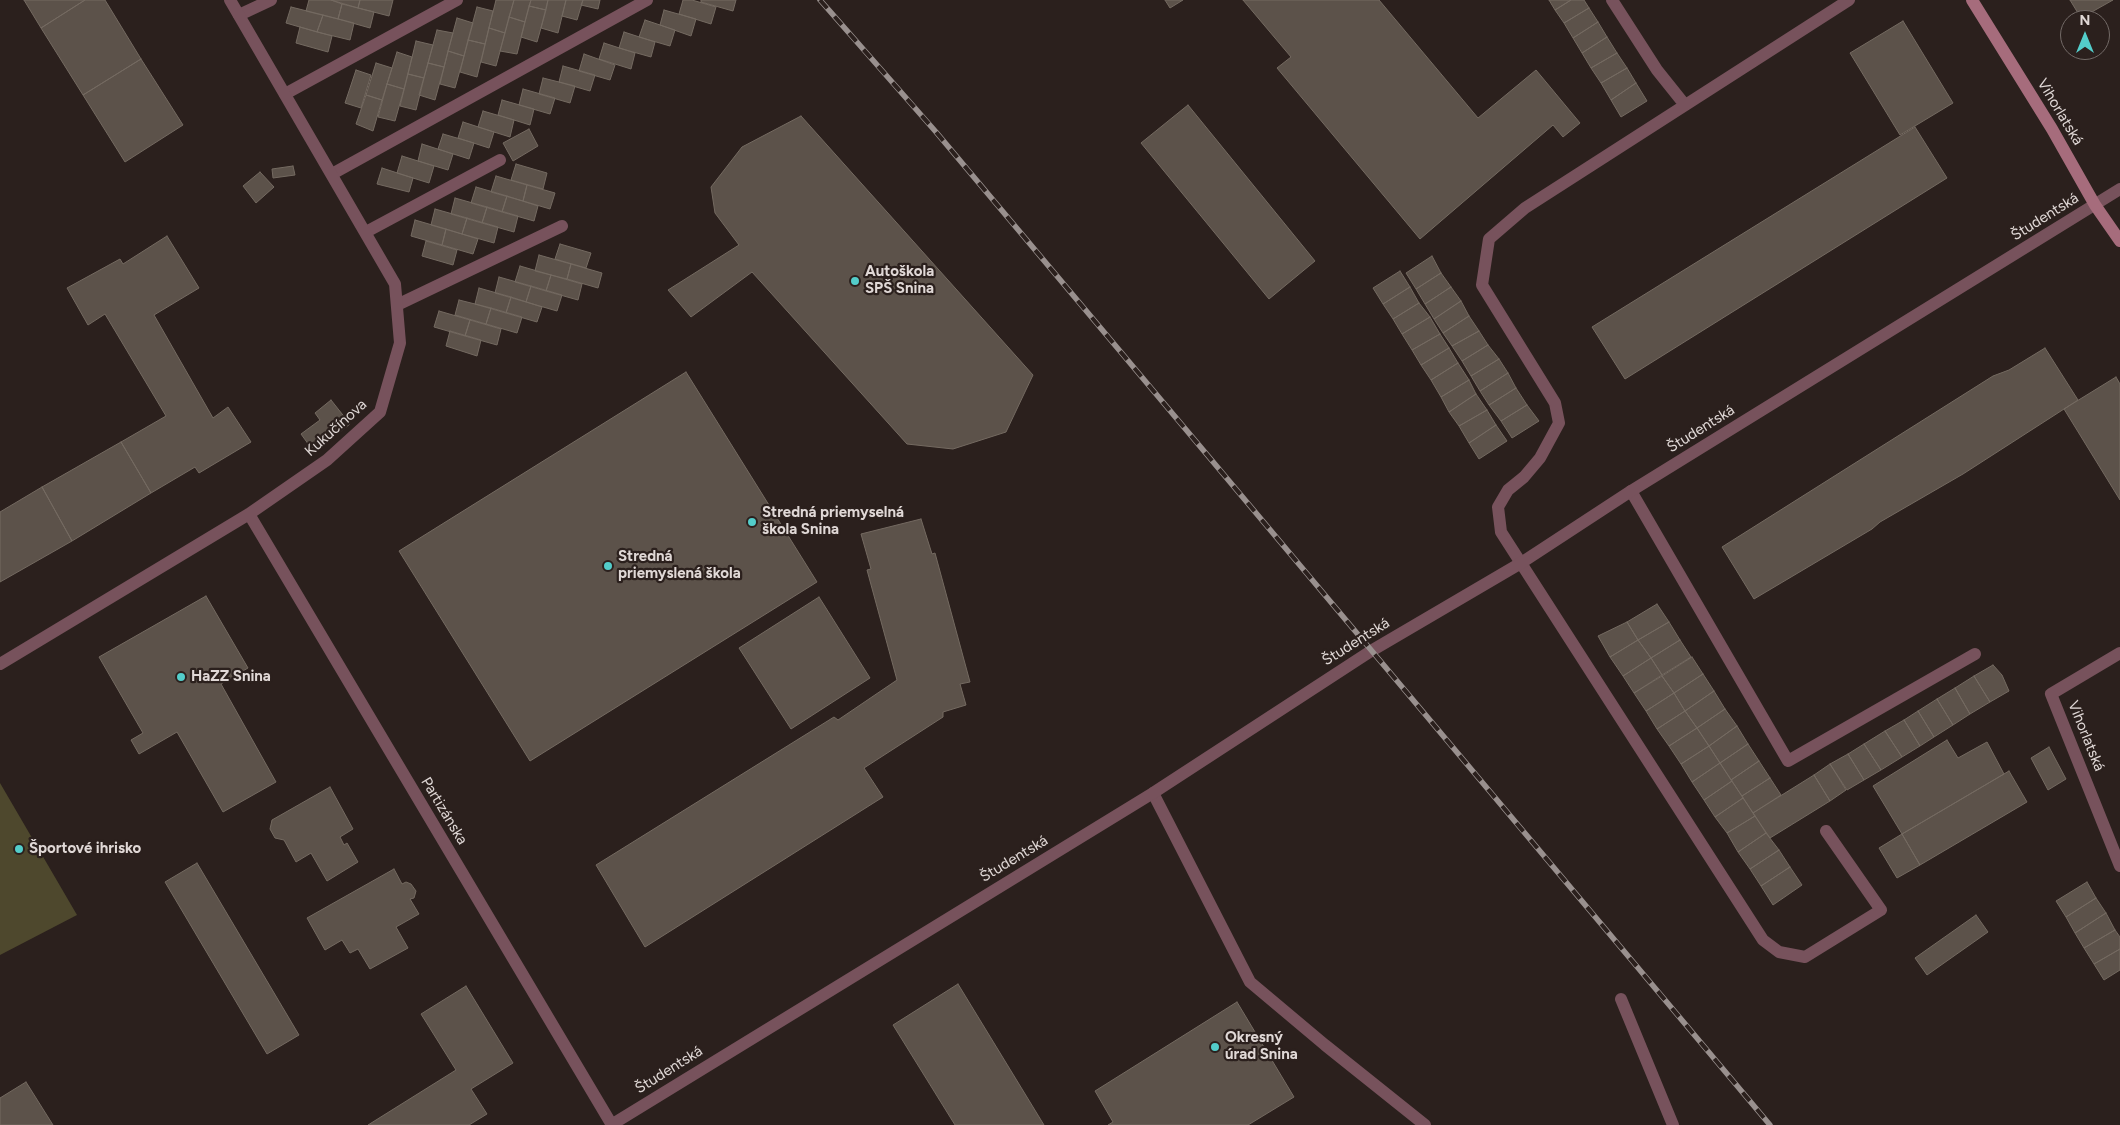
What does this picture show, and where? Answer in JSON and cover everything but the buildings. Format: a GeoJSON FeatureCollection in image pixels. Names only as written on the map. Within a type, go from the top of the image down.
{"type":"FeatureCollection","features":[{"type":"Feature","properties":{"kind":"main road","name":"Vihorlatská"},"geometry":{"type":"LineString","coordinates":[[1972,0],[2047,121],[2095,205],[2120,242]]}},
{"type":"Feature","properties":{"kind":"street","name":"Kukučínova"},"geometry":{"type":"LineString","coordinates":[[0,664],[248,514],[327,460],[380,412],[400,344],[395,284],[230,0]]}},
{"type":"Feature","properties":{"kind":"street"},"geometry":{"type":"LineString","coordinates":[[238,15],[271,0]]}},
{"type":"Feature","properties":{"kind":"street"},"geometry":{"type":"LineString","coordinates":[[285,94],[456,0]]}},
{"type":"Feature","properties":{"kind":"street"},"geometry":{"type":"LineString","coordinates":[[332,174],[647,0]]}},
{"type":"Feature","properties":{"kind":"street"},"geometry":{"type":"LineString","coordinates":[[1612,0],[1657,70],[1685,104]]}},
{"type":"Feature","properties":{"kind":"street"},"geometry":{"type":"LineString","coordinates":[[1826,831],[1881,910],[1805,957],[1779,952],[1764,940],[1501,532],[1498,507],[1508,490],[1540,458],[1559,423],[1555,403],[1482,285],[1489,239],[1525,208],[1849,0]]}},
{"type":"Feature","properties":{"kind":"street"},"geometry":{"type":"LineString","coordinates":[[366,232],[500,160]]}},
{"type":"Feature","properties":{"kind":"street","name":"Študentská"},"geometry":{"type":"LineString","coordinates":[[612,1125],[1153,794],[1371,651],[1522,563],[1631,491],[2120,189]]}},
{"type":"Feature","properties":{"kind":"street"},"geometry":{"type":"LineString","coordinates":[[397,305],[562,226]]}},
{"type":"Feature","properties":{"kind":"street"},"geometry":{"type":"LineString","coordinates":[[1631,491],[1788,761],[1975,654]]}},
{"type":"Feature","properties":{"kind":"street","name":"Partizánska"},"geometry":{"type":"LineString","coordinates":[[248,514],[612,1125]]}},
{"type":"Feature","properties":{"kind":"street","name":"Vihorlatská"},"geometry":{"type":"LineString","coordinates":[[2120,653],[2051,694],[2120,866]]}},
{"type":"Feature","properties":{"kind":"street"},"geometry":{"type":"LineString","coordinates":[[1153,794],[1250,982],[1425,1125]]}},
{"type":"Feature","properties":{"kind":"street"},"geometry":{"type":"LineString","coordinates":[[1621,999],[1673,1125]]}},
{"type":"Feature","properties":{"kind":"shaded area","name":"Športové ihrisko"},"geometry":{"type":"Polygon","coordinates":[[[0,783],[77,915],[0,955],[0,783]]]}},
{"type":"Feature","properties":{"kind":"railway"},"geometry":{"type":"LineString","coordinates":[[820,0],[936,132],[1770,1125]]}},
{"type":"Feature","properties":{"kind":"place","name":"Autoškola SPŠ Snina"},"geometry":{"type":"Point","coordinates":[855,281]}},
{"type":"Feature","properties":{"kind":"place","name":"Stredná priemyselná škola Snina"},"geometry":{"type":"Point","coordinates":[752,522]}},
{"type":"Feature","properties":{"kind":"place","name":"Stredná priemyslená škola"},"geometry":{"type":"Point","coordinates":[608,566]}},
{"type":"Feature","properties":{"kind":"place","name":"HaZZ Snina"},"geometry":{"type":"Point","coordinates":[181,677]}},
{"type":"Feature","properties":{"kind":"place","name":"Športové ihrisko"},"geometry":{"type":"Point","coordinates":[19,849]}},
{"type":"Feature","properties":{"kind":"place","name":"Okresný úrad Snina"},"geometry":{"type":"Point","coordinates":[1215,1047]}}]}
